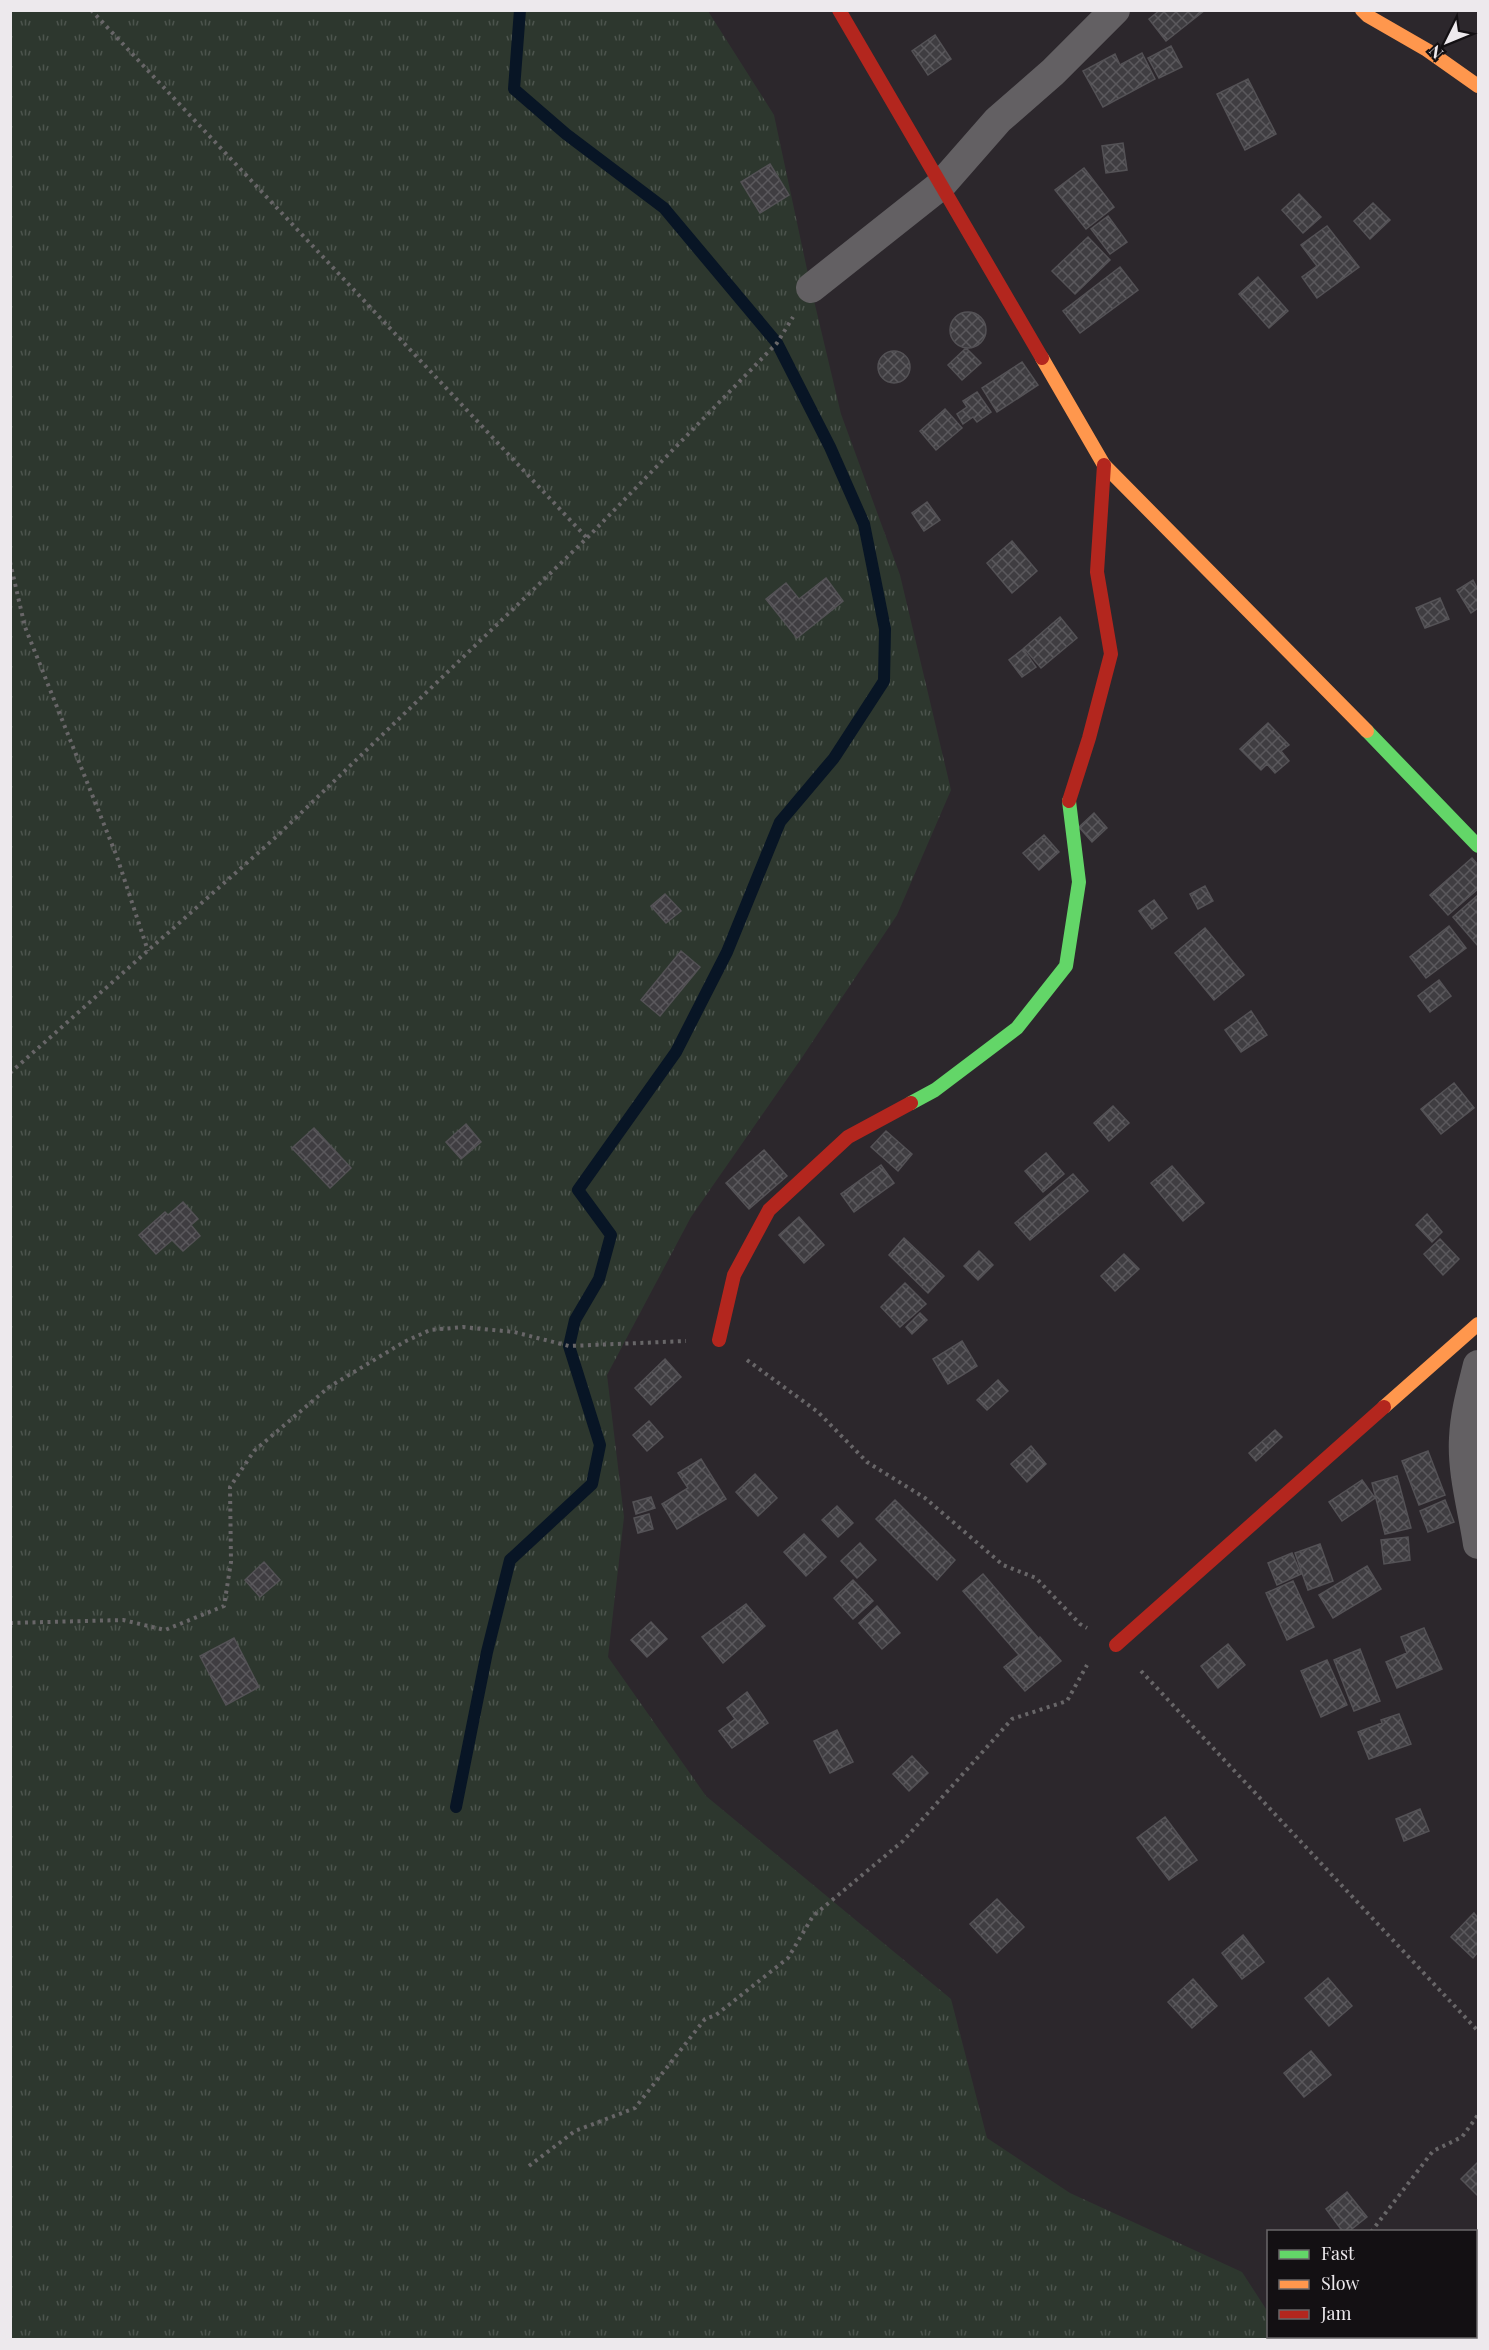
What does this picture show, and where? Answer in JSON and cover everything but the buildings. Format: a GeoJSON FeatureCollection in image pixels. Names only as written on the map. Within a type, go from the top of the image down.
{"type":"FeatureCollection","features":[{"type":"Feature","properties":{"kind":"street"},"geometry":{"type":"LineString","coordinates":[[839,10],[1104,465],[1135,500],[1195,555],[1479,846]]}},
{"type":"Feature","properties":{"kind":"street"},"geometry":{"type":"LineString","coordinates":[[811,288],[941,184],[998,120],[1053,72],[1115,10]]}},
{"type":"Feature","properties":{"kind":"street"},"geometry":{"type":"LineString","coordinates":[[1362,10],[1368,16],[1427,50],[1479,86]]}},
{"type":"Feature","properties":{"kind":"street"},"geometry":{"type":"LineString","coordinates":[[719,1340],[734,1275],[770,1210],[848,1137],[935,1090],[1017,1028],[1066,966],[1079,882],[1069,798],[1089,738],[1111,654],[1097,572],[1104,465]]}},
{"type":"Feature","properties":{"kind":"street"},"geometry":{"type":"LineString","coordinates":[[1116,1646],[1479,1324]]}},
{"type":"Feature","properties":{"kind":"street"},"geometry":{"type":"LineString","coordinates":[[1479,1365],[1467,1406],[1463,1440],[1467,1478],[1479,1544]]}},
{"type":"Feature","properties":{"kind":"path"},"geometry":{"type":"LineString","coordinates":[[91,10],[587,538]]}},
{"type":"Feature","properties":{"kind":"path"},"geometry":{"type":"LineString","coordinates":[[10,1073],[276,837],[587,538],[777,343],[811,288]]}},
{"type":"Feature","properties":{"kind":"path"},"geometry":{"type":"LineString","coordinates":[[10,562],[25,627],[117,857],[148,951]]}},
{"type":"Feature","properties":{"kind":"path"},"geometry":{"type":"LineString","coordinates":[[10,1623],[123,1620],[165,1630],[224,1606],[231,1562],[230,1487],[254,1451],[329,1387],[404,1342],[430,1330],[463,1328],[514,1332],[569,1346],[719,1340],[818,1412],[867,1462],[925,1498],[1003,1565],[1036,1578],[1080,1624],[1116,1646],[1226,1760],[1479,2031]]}},
{"type":"Feature","properties":{"kind":"path"},"geometry":{"type":"LineString","coordinates":[[1080,1624],[1085,1634]]}},
{"type":"Feature","properties":{"kind":"path"},"geometry":{"type":"LineString","coordinates":[[529,2166],[575,2131],[635,2108],[705,2019],[716,2015],[788,1958],[813,1916],[903,1840],[1012,1719],[1067,1701],[1089,1662]]}},
{"type":"Feature","properties":{"kind":"path"},"geometry":{"type":"LineString","coordinates":[[1373,2230],[1433,2151],[1462,2137],[1479,2115]]}},
{"type":"Feature","properties":{"kind":"green space"},"geometry":{"type":"Polygon","coordinates":[[[11,11],[708,11],[774,115],[841,414],[900,575],[951,790],[897,915],[691,1217],[607,1375],[624,1517],[608,1657],[706,1796],[951,1999],[987,2138],[1070,2193],[1242,2272],[1267,2310],[1267,2338],[1287,2339],[11,2340],[11,11]]]}},
{"type":"Feature","properties":{"kind":"waterway"},"geometry":{"type":"LineString","coordinates":[[456,1807],[487,1652],[510,1560],[592,1484],[600,1445],[569,1346],[575,1320],[599,1279],[611,1235],[578,1190],[676,1052],[727,952],[780,822],[834,758],[884,681],[885,629],[864,524],[830,447],[777,343],[664,208],[566,134],[514,89],[520,10]]}},
{"type":"Feature","properties":{"kind":"traffic: fast"},"geometry":{"type":"LineString","coordinates":[[1367,731],[1478,846]]}},
{"type":"Feature","properties":{"kind":"traffic: fast"},"geometry":{"type":"LineString","coordinates":[[911,1103],[935,1090],[1017,1028],[1066,966],[1079,882],[1069,801]]}},
{"type":"Feature","properties":{"kind":"traffic: slow"},"geometry":{"type":"LineString","coordinates":[[1362,10],[1368,16],[1427,50],[1478,86]]}},
{"type":"Feature","properties":{"kind":"traffic: slow"},"geometry":{"type":"LineString","coordinates":[[1042,358],[1104,465],[1367,731]]}},
{"type":"Feature","properties":{"kind":"traffic: slow"},"geometry":{"type":"LineString","coordinates":[[1384,1407],[1478,1324]]}},
{"type":"Feature","properties":{"kind":"traffic: jam"},"geometry":{"type":"LineString","coordinates":[[839,10],[1042,358]]}},
{"type":"Feature","properties":{"kind":"traffic: jam"},"geometry":{"type":"LineString","coordinates":[[1069,801],[1089,738],[1111,654],[1097,572],[1104,465]]}},
{"type":"Feature","properties":{"kind":"traffic: jam"},"geometry":{"type":"LineString","coordinates":[[719,1340],[734,1275],[769,1210],[848,1137],[911,1103]]}},
{"type":"Feature","properties":{"kind":"traffic: jam"},"geometry":{"type":"LineString","coordinates":[[1116,1645],[1384,1407]]}}]}
